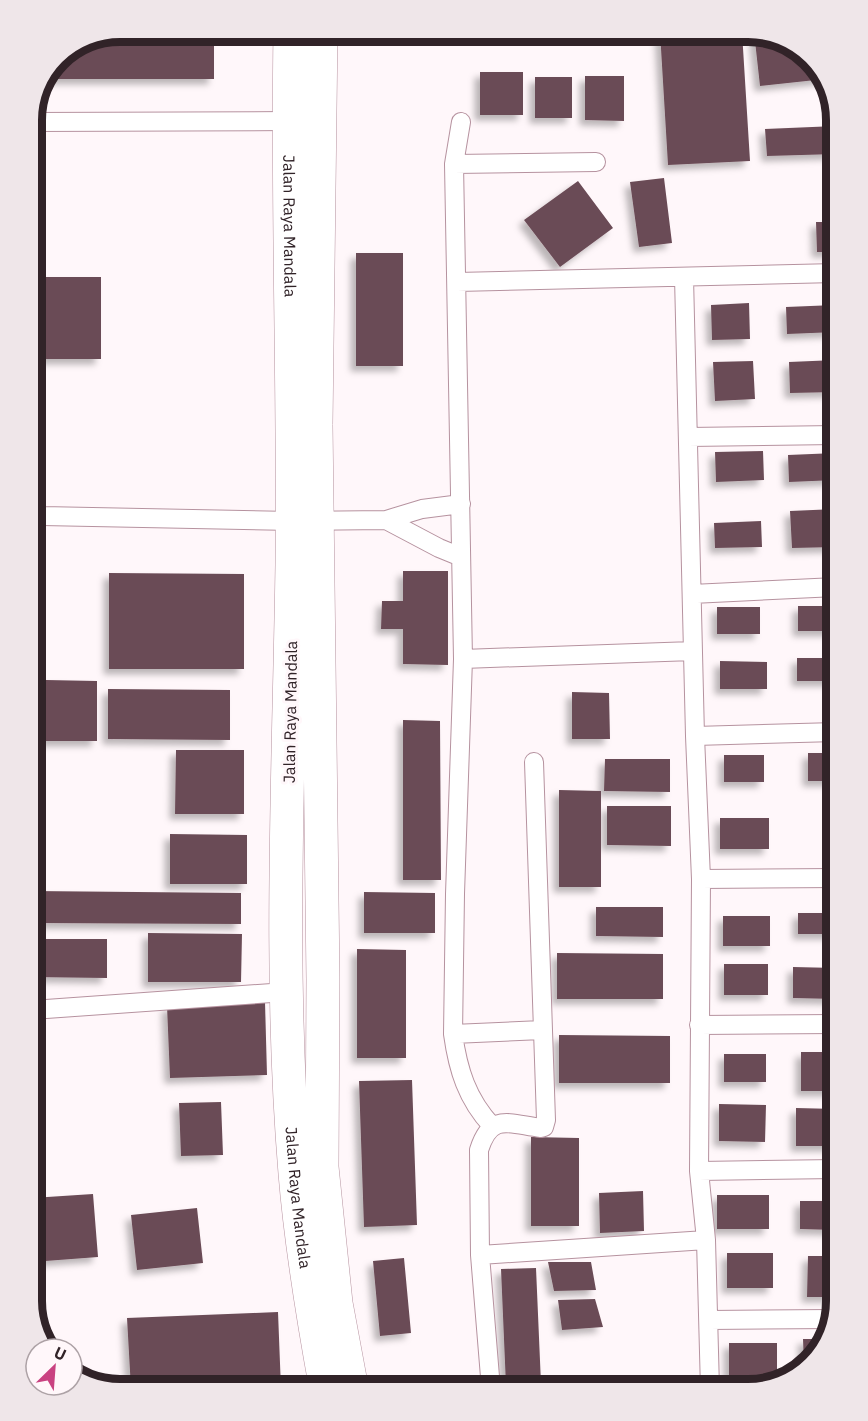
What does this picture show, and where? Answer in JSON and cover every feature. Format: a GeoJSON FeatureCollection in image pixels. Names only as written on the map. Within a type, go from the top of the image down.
{"type":"FeatureCollection","features":[{"type":"Feature","properties":{"kind":"highway","name":"Jalan Raya Mandala"},"geometry":{"type":"LineString","coordinates":[[290,42],[288,121],[321,835],[322,1167],[336,1303],[350,1379]]}},
{"type":"Feature","properties":{"kind":"highway","name":"Jalan Raya Mandala"},"geometry":{"type":"LineString","coordinates":[[321,42],[316,425],[305,520],[288,838],[286,992],[295,1174],[312,1315],[324,1379]]}},
{"type":"Feature","properties":{"kind":"highway"},"geometry":{"type":"LineString","coordinates":[[288,838],[321,835]]}},
{"type":"Feature","properties":{"kind":"street"},"geometry":{"type":"LineString","coordinates":[[42,122],[288,121]]}},
{"type":"Feature","properties":{"kind":"street"},"geometry":{"type":"LineString","coordinates":[[461,122],[454,164],[458,282],[463,659],[453,1034],[460,1071],[477,1110],[492,1126]]}},
{"type":"Feature","properties":{"kind":"street"},"geometry":{"type":"LineString","coordinates":[[454,164],[596,162]]}},
{"type":"Feature","properties":{"kind":"street"},"geometry":{"type":"LineString","coordinates":[[458,282],[826,273]]}},
{"type":"Feature","properties":{"kind":"street"},"geometry":{"type":"LineString","coordinates":[[684,278],[700,879],[699,1171],[706,1240],[710,1379]]}},
{"type":"Feature","properties":{"kind":"street"},"geometry":{"type":"LineString","coordinates":[[688,436],[826,435]]}},
{"type":"Feature","properties":{"kind":"street"},"geometry":{"type":"LineString","coordinates":[[42,516],[386,520],[422,509],[461,504]]}},
{"type":"Feature","properties":{"kind":"street"},"geometry":{"type":"LineString","coordinates":[[386,520],[461,557]]}},
{"type":"Feature","properties":{"kind":"street"},"geometry":{"type":"LineString","coordinates":[[692,594],[826,588]]}},
{"type":"Feature","properties":{"kind":"street"},"geometry":{"type":"LineString","coordinates":[[463,659],[693,651]]}},
{"type":"Feature","properties":{"kind":"street"},"geometry":{"type":"LineString","coordinates":[[695,736],[826,732]]}},
{"type":"Feature","properties":{"kind":"street"},"geometry":{"type":"LineString","coordinates":[[490,1379],[480,1255],[479,1150],[484,1134],[492,1126],[500,1123],[541,1128],[545,1125],[534,762]]}},
{"type":"Feature","properties":{"kind":"street"},"geometry":{"type":"LineString","coordinates":[[700,879],[826,878]]}},
{"type":"Feature","properties":{"kind":"street"},"geometry":{"type":"LineString","coordinates":[[42,1009],[286,992]]}},
{"type":"Feature","properties":{"kind":"street"},"geometry":{"type":"LineString","coordinates":[[699,1025],[826,1024]]}},
{"type":"Feature","properties":{"kind":"street"},"geometry":{"type":"LineString","coordinates":[[453,1034],[542,1030]]}},
{"type":"Feature","properties":{"kind":"street"},"geometry":{"type":"LineString","coordinates":[[699,1171],[826,1169]]}},
{"type":"Feature","properties":{"kind":"street"},"geometry":{"type":"LineString","coordinates":[[480,1255],[706,1240]]}},
{"type":"Feature","properties":{"kind":"street"},"geometry":{"type":"LineString","coordinates":[[709,1320],[823,1319]]}},
{"type":"Feature","properties":{"kind":"building"},"geometry":{"type":"Polygon","coordinates":[[[214,42],[214,79],[54,79],[69,61],[90,48],[105,44],[214,42]]]}},
{"type":"Feature","properties":{"kind":"building"},"geometry":{"type":"Polygon","coordinates":[[[661,42],[743,42],[750,161],[668,165],[661,42]]]}},
{"type":"Feature","properties":{"kind":"building"},"geometry":{"type":"Polygon","coordinates":[[[755,42],[773,46],[791,55],[807,69],[815,80],[760,86],[755,42]]]}},
{"type":"Feature","properties":{"kind":"building"},"geometry":{"type":"Polygon","coordinates":[[[480,72],[523,72],[523,115],[480,115],[480,72]]]}},
{"type":"Feature","properties":{"kind":"building"},"geometry":{"type":"Polygon","coordinates":[[[585,76],[624,76],[624,121],[585,120],[585,76]]]}},
{"type":"Feature","properties":{"kind":"building"},"geometry":{"type":"Polygon","coordinates":[[[535,77],[572,77],[572,118],[535,118],[535,77]]]}},
{"type":"Feature","properties":{"kind":"building"},"geometry":{"type":"Polygon","coordinates":[[[826,126],[826,154],[767,156],[765,129],[826,126]]]}},
{"type":"Feature","properties":{"kind":"building"},"geometry":{"type":"Polygon","coordinates":[[[664,178],[672,243],[639,247],[630,182],[664,178]]]}},
{"type":"Feature","properties":{"kind":"building"},"geometry":{"type":"Polygon","coordinates":[[[578,181],[613,228],[560,267],[524,220],[578,181]]]}},
{"type":"Feature","properties":{"kind":"building"},"geometry":{"type":"Polygon","coordinates":[[[816,222],[826,222],[826,252],[817,252],[816,222]]]}},
{"type":"Feature","properties":{"kind":"building"},"geometry":{"type":"Polygon","coordinates":[[[356,253],[403,253],[403,366],[356,366],[356,253]]]}},
{"type":"Feature","properties":{"kind":"building"},"geometry":{"type":"Polygon","coordinates":[[[46,277],[101,277],[101,359],[46,359],[46,277]]]}},
{"type":"Feature","properties":{"kind":"building"},"geometry":{"type":"Polygon","coordinates":[[[749,303],[750,339],[712,340],[711,305],[749,303]]]}},
{"type":"Feature","properties":{"kind":"building"},"geometry":{"type":"Polygon","coordinates":[[[826,305],[826,332],[787,334],[786,307],[826,305]]]}},
{"type":"Feature","properties":{"kind":"building"},"geometry":{"type":"Polygon","coordinates":[[[826,360],[826,392],[790,393],[789,362],[826,360]]]}},
{"type":"Feature","properties":{"kind":"building"},"geometry":{"type":"Polygon","coordinates":[[[753,361],[755,399],[715,401],[713,362],[753,361]]]}},
{"type":"Feature","properties":{"kind":"building"},"geometry":{"type":"Polygon","coordinates":[[[763,451],[764,480],[716,482],[715,452],[763,451]]]}},
{"type":"Feature","properties":{"kind":"building"},"geometry":{"type":"Polygon","coordinates":[[[826,453],[826,480],[789,482],[788,455],[826,453]]]}},
{"type":"Feature","properties":{"kind":"building"},"geometry":{"type":"Polygon","coordinates":[[[826,509],[826,547],[792,548],[790,511],[826,509]]]}},
{"type":"Feature","properties":{"kind":"building"},"geometry":{"type":"Polygon","coordinates":[[[761,521],[762,547],[715,548],[714,523],[761,521]]]}},
{"type":"Feature","properties":{"kind":"building"},"geometry":{"type":"Polygon","coordinates":[[[403,571],[448,571],[448,665],[403,664],[403,629],[381,629],[382,601],[403,601],[403,571]]]}},
{"type":"Feature","properties":{"kind":"building"},"geometry":{"type":"Polygon","coordinates":[[[109,573],[244,574],[244,669],[109,669],[109,573]]]}},
{"type":"Feature","properties":{"kind":"building"},"geometry":{"type":"Polygon","coordinates":[[[798,606],[826,606],[826,631],[798,631],[798,606]]]}},
{"type":"Feature","properties":{"kind":"building"},"geometry":{"type":"Polygon","coordinates":[[[717,607],[760,607],[760,634],[717,634],[717,607]]]}},
{"type":"Feature","properties":{"kind":"building"},"geometry":{"type":"Polygon","coordinates":[[[797,658],[826,658],[826,681],[797,681],[797,658]]]}},
{"type":"Feature","properties":{"kind":"building"},"geometry":{"type":"Polygon","coordinates":[[[720,661],[767,662],[767,689],[720,689],[720,661]]]}},
{"type":"Feature","properties":{"kind":"building"},"geometry":{"type":"Polygon","coordinates":[[[46,680],[97,681],[97,741],[46,741],[46,680]]]}},
{"type":"Feature","properties":{"kind":"building"},"geometry":{"type":"Polygon","coordinates":[[[108,689],[230,690],[230,740],[108,739],[108,689]]]}},
{"type":"Feature","properties":{"kind":"building"},"geometry":{"type":"Polygon","coordinates":[[[572,692],[609,693],[610,739],[572,739],[572,692]]]}},
{"type":"Feature","properties":{"kind":"building"},"geometry":{"type":"Polygon","coordinates":[[[403,720],[440,721],[441,880],[403,880],[403,720]]]}},
{"type":"Feature","properties":{"kind":"building"},"geometry":{"type":"Polygon","coordinates":[[[176,750],[244,750],[244,814],[175,814],[176,750]]]}},
{"type":"Feature","properties":{"kind":"building"},"geometry":{"type":"Polygon","coordinates":[[[808,753],[826,753],[826,781],[808,781],[808,753]]]}},
{"type":"Feature","properties":{"kind":"building"},"geometry":{"type":"Polygon","coordinates":[[[724,755],[764,755],[764,782],[724,782],[724,755]]]}},
{"type":"Feature","properties":{"kind":"building"},"geometry":{"type":"Polygon","coordinates":[[[605,759],[670,759],[670,792],[604,791],[605,759]]]}},
{"type":"Feature","properties":{"kind":"building"},"geometry":{"type":"Polygon","coordinates":[[[559,790],[601,791],[601,887],[559,887],[559,790]]]}},
{"type":"Feature","properties":{"kind":"building"},"geometry":{"type":"Polygon","coordinates":[[[607,806],[671,806],[671,846],[607,845],[607,806]]]}},
{"type":"Feature","properties":{"kind":"building"},"geometry":{"type":"Polygon","coordinates":[[[720,818],[769,818],[769,849],[720,849],[720,818]]]}},
{"type":"Feature","properties":{"kind":"building"},"geometry":{"type":"Polygon","coordinates":[[[170,834],[247,835],[247,884],[170,884],[170,834]]]}},
{"type":"Feature","properties":{"kind":"building"},"geometry":{"type":"Polygon","coordinates":[[[42,891],[241,893],[241,924],[42,923],[42,891]]]}},
{"type":"Feature","properties":{"kind":"building"},"geometry":{"type":"Polygon","coordinates":[[[364,892],[435,893],[435,933],[364,933],[364,892]]]}},
{"type":"Feature","properties":{"kind":"building"},"geometry":{"type":"Polygon","coordinates":[[[596,907],[663,907],[663,937],[596,936],[596,907]]]}},
{"type":"Feature","properties":{"kind":"building"},"geometry":{"type":"Polygon","coordinates":[[[798,913],[826,913],[826,934],[798,934],[798,913]]]}},
{"type":"Feature","properties":{"kind":"building"},"geometry":{"type":"Polygon","coordinates":[[[723,916],[770,916],[770,946],[723,946],[723,916]]]}},
{"type":"Feature","properties":{"kind":"building"},"geometry":{"type":"Polygon","coordinates":[[[148,933],[242,934],[241,982],[148,982],[148,933]]]}},
{"type":"Feature","properties":{"kind":"building"},"geometry":{"type":"Polygon","coordinates":[[[42,939],[107,939],[107,978],[42,977],[42,939]]]}},
{"type":"Feature","properties":{"kind":"building"},"geometry":{"type":"Polygon","coordinates":[[[357,949],[406,950],[406,1058],[357,1058],[357,949]]]}},
{"type":"Feature","properties":{"kind":"building"},"geometry":{"type":"Polygon","coordinates":[[[557,953],[663,954],[663,999],[557,999],[557,953]]]}},
{"type":"Feature","properties":{"kind":"building"},"geometry":{"type":"Polygon","coordinates":[[[724,964],[768,964],[768,995],[724,995],[724,964]]]}},
{"type":"Feature","properties":{"kind":"building"},"geometry":{"type":"Polygon","coordinates":[[[793,967],[826,968],[826,999],[793,998],[793,967]]]}},
{"type":"Feature","properties":{"kind":"building"},"geometry":{"type":"Polygon","coordinates":[[[265,1002],[267,1075],[170,1078],[167,1006],[265,1002]]]}},
{"type":"Feature","properties":{"kind":"building"},"geometry":{"type":"Polygon","coordinates":[[[559,1035],[670,1036],[670,1083],[559,1083],[559,1035]]]}},
{"type":"Feature","properties":{"kind":"building"},"geometry":{"type":"Polygon","coordinates":[[[801,1052],[826,1052],[826,1091],[801,1091],[801,1052]]]}},
{"type":"Feature","properties":{"kind":"building"},"geometry":{"type":"Polygon","coordinates":[[[724,1054],[766,1054],[766,1082],[724,1082],[724,1054]]]}},
{"type":"Feature","properties":{"kind":"building"},"geometry":{"type":"Polygon","coordinates":[[[412,1080],[417,1225],[364,1227],[359,1081],[412,1080]]]}},
{"type":"Feature","properties":{"kind":"building"},"geometry":{"type":"Polygon","coordinates":[[[221,1102],[223,1155],[181,1156],[179,1103],[221,1102]]]}},
{"type":"Feature","properties":{"kind":"building"},"geometry":{"type":"Polygon","coordinates":[[[719,1104],[766,1105],[765,1142],[719,1141],[719,1104]]]}},
{"type":"Feature","properties":{"kind":"building"},"geometry":{"type":"Polygon","coordinates":[[[796,1108],[826,1109],[826,1146],[796,1146],[796,1108]]]}},
{"type":"Feature","properties":{"kind":"building"},"geometry":{"type":"Polygon","coordinates":[[[531,1137],[579,1138],[579,1226],[531,1226],[531,1137]]]}},
{"type":"Feature","properties":{"kind":"building"},"geometry":{"type":"Polygon","coordinates":[[[643,1191],[644,1231],[600,1233],[599,1193],[643,1191]]]}},
{"type":"Feature","properties":{"kind":"building"},"geometry":{"type":"Polygon","coordinates":[[[93,1194],[98,1257],[42,1261],[42,1197],[93,1194]]]}},
{"type":"Feature","properties":{"kind":"building"},"geometry":{"type":"Polygon","coordinates":[[[717,1195],[769,1195],[769,1229],[717,1229],[717,1195]]]}},
{"type":"Feature","properties":{"kind":"building"},"geometry":{"type":"Polygon","coordinates":[[[800,1201],[826,1201],[826,1230],[800,1229],[800,1201]]]}},
{"type":"Feature","properties":{"kind":"building"},"geometry":{"type":"Polygon","coordinates":[[[197,1208],[203,1263],[137,1270],[131,1215],[197,1208]]]}},
{"type":"Feature","properties":{"kind":"building"},"geometry":{"type":"Polygon","coordinates":[[[727,1253],[773,1253],[773,1288],[727,1288],[727,1253]]]}},
{"type":"Feature","properties":{"kind":"building"},"geometry":{"type":"Polygon","coordinates":[[[808,1256],[826,1256],[826,1297],[807,1297],[808,1256]]]}},
{"type":"Feature","properties":{"kind":"building"},"geometry":{"type":"Polygon","coordinates":[[[404,1258],[411,1333],[380,1336],[373,1261],[404,1258]]]}},
{"type":"Feature","properties":{"kind":"building"},"geometry":{"type":"Polygon","coordinates":[[[548,1262],[591,1262],[596,1290],[554,1291],[548,1262]]]}},
{"type":"Feature","properties":{"kind":"building"},"geometry":{"type":"Polygon","coordinates":[[[536,1268],[541,1379],[506,1379],[501,1269],[536,1268]]]}},
{"type":"Feature","properties":{"kind":"building"},"geometry":{"type":"Polygon","coordinates":[[[595,1299],[603,1327],[562,1330],[558,1300],[595,1299]]]}},
{"type":"Feature","properties":{"kind":"building"},"geometry":{"type":"Polygon","coordinates":[[[278,1312],[281,1379],[130,1379],[127,1318],[278,1312]]]}},
{"type":"Feature","properties":{"kind":"building"},"geometry":{"type":"Polygon","coordinates":[[[803,1339],[816,1339],[813,1344],[804,1355],[803,1339]]]}},
{"type":"Feature","properties":{"kind":"building"},"geometry":{"type":"Polygon","coordinates":[[[729,1343],[777,1343],[777,1373],[758,1378],[729,1379],[729,1343]]]}},
{"type":"Feature","properties":{"kind":"building"},"geometry":{"type":"Polygon","coordinates":[[[447,1375],[448,1379],[412,1379],[447,1375]]]}}]}
